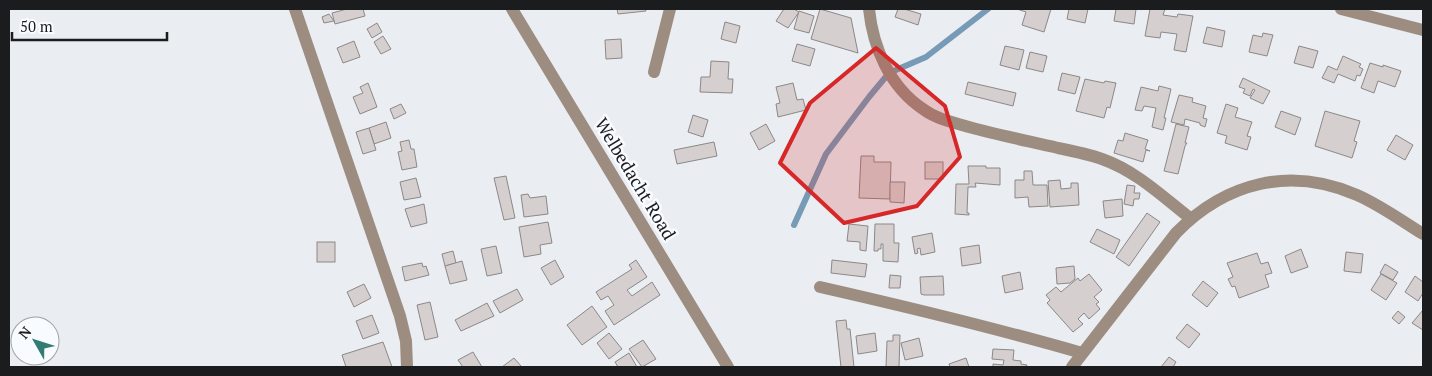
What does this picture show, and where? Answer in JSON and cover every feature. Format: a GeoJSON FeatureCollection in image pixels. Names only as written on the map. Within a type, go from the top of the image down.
{"type":"FeatureCollection","features":[{"type":"Feature","properties":{"kind":"street"},"geometry":{"type":"LineString","coordinates":[[295,9],[400,316],[406,341],[407,367]]}},
{"type":"Feature","properties":{"kind":"street","name":"Welbedacht Road"},"geometry":{"type":"LineString","coordinates":[[512,9],[728,367]]}},
{"type":"Feature","properties":{"kind":"street"},"geometry":{"type":"LineString","coordinates":[[654,72],[670,9]]}},
{"type":"Feature","properties":{"kind":"street"},"geometry":{"type":"LineString","coordinates":[[869,9],[872,28],[880,54],[891,76],[900,88],[924,110],[948,121],[1086,154],[1114,164],[1146,182],[1190,218]]}},
{"type":"Feature","properties":{"kind":"street"},"geometry":{"type":"LineString","coordinates":[[1341,9],[1423,30]]}},
{"type":"Feature","properties":{"kind":"street"},"geometry":{"type":"LineString","coordinates":[[1072,367],[1176,232],[1190,218],[1211,203],[1234,191],[1284,180],[1324,185],[1356,195],[1423,234]]}},
{"type":"Feature","properties":{"kind":"street"},"geometry":{"type":"LineString","coordinates":[[820,287],[1001,330],[1082,353]]}},
{"type":"Feature","properties":{"kind":"highlighted area"},"geometry":{"type":"Polygon","coordinates":[[[876,48],[945,106],[960,157],[917,206],[844,223],[780,163],[810,103],[876,48]]]}},
{"type":"Feature","properties":{"kind":"building"},"geometry":{"type":"Polygon","coordinates":[[[347,9],[363,9],[365,16],[335,24],[332,13],[347,9]]]}},
{"type":"Feature","properties":{"kind":"building"},"geometry":{"type":"Polygon","coordinates":[[[617,9],[645,9],[646,11],[618,14],[617,9]]]}},
{"type":"Feature","properties":{"kind":"building"},"geometry":{"type":"Polygon","coordinates":[[[784,9],[794,9],[799,12],[788,28],[776,21],[784,9]]]}},
{"type":"Feature","properties":{"kind":"building"},"geometry":{"type":"Polygon","coordinates":[[[820,9],[851,18],[858,53],[811,39],[820,9]]]}},
{"type":"Feature","properties":{"kind":"building"},"geometry":{"type":"Polygon","coordinates":[[[898,9],[921,14],[918,25],[895,17],[898,9]]]}},
{"type":"Feature","properties":{"kind":"building"},"geometry":{"type":"Polygon","coordinates":[[[1017,9],[1051,9],[1044,32],[1022,25],[1026,12],[1017,9]]]}},
{"type":"Feature","properties":{"kind":"building"},"geometry":{"type":"Polygon","coordinates":[[[1069,9],[1088,9],[1085,23],[1067,19],[1069,9]]]}},
{"type":"Feature","properties":{"kind":"building"},"geometry":{"type":"Polygon","coordinates":[[[1116,9],[1136,9],[1134,24],[1114,21],[1116,9]]]}},
{"type":"Feature","properties":{"kind":"building"},"geometry":{"type":"Polygon","coordinates":[[[1150,9],[1165,9],[1163,15],[1177,17],[1178,14],[1193,16],[1186,52],[1174,50],[1177,34],[1161,32],[1160,38],[1145,36],[1150,9]]]}},
{"type":"Feature","properties":{"kind":"building"},"geometry":{"type":"Polygon","coordinates":[[[799,11],[814,16],[809,33],[794,29],[799,11]]]}},
{"type":"Feature","properties":{"kind":"building"},"geometry":{"type":"Polygon","coordinates":[[[329,14],[334,21],[324,23],[322,17],[329,14]]]}},
{"type":"Feature","properties":{"kind":"building"},"geometry":{"type":"Polygon","coordinates":[[[725,22],[740,26],[736,43],[721,39],[725,22]]]}},
{"type":"Feature","properties":{"kind":"building"},"geometry":{"type":"Polygon","coordinates":[[[377,23],[382,32],[372,38],[367,29],[377,23]]]}},
{"type":"Feature","properties":{"kind":"building"},"geometry":{"type":"Polygon","coordinates":[[[1207,27],[1225,31],[1222,47],[1203,43],[1207,27]]]}},
{"type":"Feature","properties":{"kind":"building"},"geometry":{"type":"Polygon","coordinates":[[[1263,33],[1273,35],[1267,56],[1249,52],[1253,35],[1262,37],[1263,33]]]}},
{"type":"Feature","properties":{"kind":"building"},"geometry":{"type":"Polygon","coordinates":[[[383,36],[391,49],[381,54],[374,42],[383,36]]]}},
{"type":"Feature","properties":{"kind":"building"},"geometry":{"type":"Polygon","coordinates":[[[621,39],[622,58],[606,59],[605,40],[621,39]]]}},
{"type":"Feature","properties":{"kind":"building"},"geometry":{"type":"Polygon","coordinates":[[[354,41],[360,57],[343,63],[337,48],[354,41]]]}},
{"type":"Feature","properties":{"kind":"building"},"geometry":{"type":"Polygon","coordinates":[[[797,44],[815,49],[810,66],[792,61],[797,44]]]}},
{"type":"Feature","properties":{"kind":"building"},"geometry":{"type":"Polygon","coordinates":[[[1005,46],[1024,50],[1019,70],[1000,65],[1005,46]]]}},
{"type":"Feature","properties":{"kind":"building"},"geometry":{"type":"Polygon","coordinates":[[[1299,46],[1318,51],[1313,68],[1294,63],[1299,46]]]}},
{"type":"Feature","properties":{"kind":"building"},"geometry":{"type":"Polygon","coordinates":[[[1030,52],[1047,56],[1043,72],[1026,68],[1030,52]]]}},
{"type":"Feature","properties":{"kind":"building"},"geometry":{"type":"Polygon","coordinates":[[[1343,56],[1361,64],[1359,67],[1363,69],[1360,76],[1357,75],[1355,81],[1338,74],[1334,83],[1322,78],[1328,66],[1337,70],[1343,56]]]}},
{"type":"Feature","properties":{"kind":"building"},"geometry":{"type":"Polygon","coordinates":[[[711,61],[729,62],[728,79],[733,79],[732,93],[700,92],[701,77],[710,77],[711,61]]]}},
{"type":"Feature","properties":{"kind":"building"},"geometry":{"type":"Polygon","coordinates":[[[1370,63],[1401,71],[1395,87],[1378,81],[1374,93],[1361,88],[1370,63]]]}},
{"type":"Feature","properties":{"kind":"building"},"geometry":{"type":"Polygon","coordinates":[[[1062,73],[1080,77],[1075,94],[1058,90],[1062,73]]]}},
{"type":"Feature","properties":{"kind":"building"},"geometry":{"type":"Polygon","coordinates":[[[1243,78],[1270,91],[1263,104],[1250,98],[1255,90],[1253,89],[1250,96],[1243,93],[1245,89],[1239,87],[1243,78]]]}},
{"type":"Feature","properties":{"kind":"building"},"geometry":{"type":"Polygon","coordinates":[[[1085,79],[1104,83],[1105,81],[1116,83],[1110,108],[1107,107],[1104,118],[1076,111],[1085,79]]]}},
{"type":"Feature","properties":{"kind":"building"},"geometry":{"type":"Polygon","coordinates":[[[968,82],[1016,93],[1013,106],[965,94],[968,82]]]}},
{"type":"Feature","properties":{"kind":"building"},"geometry":{"type":"Polygon","coordinates":[[[368,83],[377,107],[360,114],[353,97],[363,93],[360,87],[368,83]]]}},
{"type":"Feature","properties":{"kind":"building"},"geometry":{"type":"Polygon","coordinates":[[[793,83],[797,100],[803,99],[806,110],[778,117],[776,104],[780,103],[776,87],[793,83]]]}},
{"type":"Feature","properties":{"kind":"building"},"geometry":{"type":"Polygon","coordinates":[[[1159,86],[1171,89],[1163,130],[1152,127],[1156,108],[1144,106],[1142,111],[1135,110],[1141,87],[1158,91],[1159,86]]]}},
{"type":"Feature","properties":{"kind":"building"},"geometry":{"type":"Polygon","coordinates":[[[1179,95],[1193,98],[1192,102],[1206,106],[1203,118],[1207,119],[1205,127],[1200,125],[1200,123],[1185,119],[1184,125],[1171,122],[1179,95]]]}},
{"type":"Feature","properties":{"kind":"building"},"geometry":{"type":"Polygon","coordinates":[[[401,104],[406,113],[394,119],[390,109],[401,104]]]}},
{"type":"Feature","properties":{"kind":"building"},"geometry":{"type":"Polygon","coordinates":[[[1226,104],[1238,108],[1235,117],[1252,122],[1247,136],[1251,137],[1247,150],[1225,143],[1227,136],[1217,133],[1226,104]]]}},
{"type":"Feature","properties":{"kind":"building"},"geometry":{"type":"Polygon","coordinates":[[[1281,111],[1301,118],[1295,135],[1275,127],[1281,111]]]}},
{"type":"Feature","properties":{"kind":"building"},"geometry":{"type":"Polygon","coordinates":[[[1325,111],[1360,121],[1354,141],[1357,142],[1352,158],[1315,146],[1325,111]]]}},
{"type":"Feature","properties":{"kind":"building"},"geometry":{"type":"Polygon","coordinates":[[[693,115],[708,120],[703,137],[688,132],[693,115]]]}},
{"type":"Feature","properties":{"kind":"building"},"geometry":{"type":"Polygon","coordinates":[[[386,122],[391,138],[374,144],[369,128],[386,122]]]}},
{"type":"Feature","properties":{"kind":"building"},"geometry":{"type":"Polygon","coordinates":[[[766,124],[775,141],[759,150],[750,133],[766,124]]]}},
{"type":"Feature","properties":{"kind":"building"},"geometry":{"type":"Polygon","coordinates":[[[1176,124],[1189,127],[1185,143],[1187,143],[1178,174],[1164,171],[1176,124]]]}},
{"type":"Feature","properties":{"kind":"building"},"geometry":{"type":"Polygon","coordinates":[[[369,128],[376,150],[363,154],[356,132],[369,128]]]}},
{"type":"Feature","properties":{"kind":"building"},"geometry":{"type":"Polygon","coordinates":[[[1125,133],[1148,140],[1145,149],[1150,151],[1146,150],[1143,162],[1114,153],[1118,140],[1123,141],[1125,133]]]}},
{"type":"Feature","properties":{"kind":"building"},"geometry":{"type":"Polygon","coordinates":[[[1396,135],[1413,145],[1405,160],[1387,150],[1396,135]]]}},
{"type":"Feature","properties":{"kind":"building"},"geometry":{"type":"Polygon","coordinates":[[[409,140],[411,149],[414,149],[417,167],[402,170],[398,152],[402,151],[400,142],[409,140]]]}},
{"type":"Feature","properties":{"kind":"building"},"geometry":{"type":"Polygon","coordinates":[[[714,142],[717,156],[677,164],[674,150],[714,142]]]}},
{"type":"Feature","properties":{"kind":"building"},"geometry":{"type":"Polygon","coordinates":[[[861,156],[874,156],[874,162],[891,162],[890,199],[859,198],[861,156]]]}},
{"type":"Feature","properties":{"kind":"building"},"geometry":{"type":"Polygon","coordinates":[[[925,162],[943,162],[943,179],[925,179],[925,162]]]}},
{"type":"Feature","properties":{"kind":"building"},"geometry":{"type":"Polygon","coordinates":[[[968,166],[1000,168],[1000,185],[975,183],[976,187],[968,187],[967,213],[969,215],[955,214],[956,184],[969,184],[968,166]]]}},
{"type":"Feature","properties":{"kind":"building"},"geometry":{"type":"Polygon","coordinates":[[[1024,171],[1032,171],[1033,185],[1047,185],[1048,206],[1029,207],[1028,197],[1015,198],[1015,180],[1024,180],[1024,171]]]}},
{"type":"Feature","properties":{"kind":"building"},"geometry":{"type":"Polygon","coordinates":[[[506,176],[515,218],[504,220],[494,178],[506,176]]]}},
{"type":"Feature","properties":{"kind":"building"},"geometry":{"type":"Polygon","coordinates":[[[416,178],[421,197],[404,200],[400,182],[416,178]]]}},
{"type":"Feature","properties":{"kind":"building"},"geometry":{"type":"Polygon","coordinates":[[[1060,180],[1061,189],[1071,188],[1071,183],[1078,183],[1079,205],[1050,207],[1048,181],[1060,180]]]}},
{"type":"Feature","properties":{"kind":"building"},"geometry":{"type":"Polygon","coordinates":[[[890,182],[905,182],[904,203],[890,202],[890,182]]]}},
{"type":"Feature","properties":{"kind":"building"},"geometry":{"type":"Polygon","coordinates":[[[1127,185],[1135,186],[1134,193],[1140,193],[1139,199],[1134,199],[1133,206],[1124,204],[1127,185]]]}},
{"type":"Feature","properties":{"kind":"building"},"geometry":{"type":"Polygon","coordinates":[[[528,194],[530,198],[546,196],[548,214],[524,217],[521,195],[528,194]]]}},
{"type":"Feature","properties":{"kind":"building"},"geometry":{"type":"Polygon","coordinates":[[[1122,199],[1123,216],[1105,218],[1103,201],[1122,199]]]}},
{"type":"Feature","properties":{"kind":"building"},"geometry":{"type":"Polygon","coordinates":[[[424,204],[427,223],[411,227],[405,209],[424,204]]]}},
{"type":"Feature","properties":{"kind":"building"},"geometry":{"type":"Polygon","coordinates":[[[1147,213],[1160,222],[1129,266],[1116,257],[1147,213]]]}},
{"type":"Feature","properties":{"kind":"building"},"geometry":{"type":"Polygon","coordinates":[[[548,222],[552,243],[540,245],[541,254],[524,257],[519,227],[548,222]]]}},
{"type":"Feature","properties":{"kind":"building"},"geometry":{"type":"Polygon","coordinates":[[[849,224],[868,226],[866,251],[860,250],[860,242],[847,241],[849,224]]]}},
{"type":"Feature","properties":{"kind":"building"},"geometry":{"type":"Polygon","coordinates":[[[875,224],[894,224],[894,243],[899,243],[898,262],[883,261],[883,244],[881,244],[881,249],[874,251],[875,224]]]}},
{"type":"Feature","properties":{"kind":"building"},"geometry":{"type":"Polygon","coordinates":[[[1097,229],[1120,240],[1114,254],[1090,242],[1097,229]]]}},
{"type":"Feature","properties":{"kind":"building"},"geometry":{"type":"Polygon","coordinates":[[[932,233],[935,252],[921,255],[920,248],[917,249],[918,253],[915,254],[912,237],[932,233]]]}},
{"type":"Feature","properties":{"kind":"building"},"geometry":{"type":"Polygon","coordinates":[[[317,242],[335,242],[335,262],[317,262],[317,242]]]}},
{"type":"Feature","properties":{"kind":"building"},"geometry":{"type":"Polygon","coordinates":[[[979,245],[981,263],[962,266],[960,248],[979,245]]]}},
{"type":"Feature","properties":{"kind":"building"},"geometry":{"type":"Polygon","coordinates":[[[496,246],[502,273],[487,276],[481,249],[496,246]]]}},
{"type":"Feature","properties":{"kind":"building"},"geometry":{"type":"Polygon","coordinates":[[[1301,249],[1308,267],[1291,273],[1285,256],[1301,249]]]}},
{"type":"Feature","properties":{"kind":"building"},"geometry":{"type":"Polygon","coordinates":[[[453,251],[456,263],[445,266],[442,254],[453,251]]]}},
{"type":"Feature","properties":{"kind":"building"},"geometry":{"type":"Polygon","coordinates":[[[1346,252],[1363,254],[1361,273],[1344,271],[1346,252]]]}},
{"type":"Feature","properties":{"kind":"building"},"geometry":{"type":"Polygon","coordinates":[[[1257,253],[1261,264],[1268,262],[1272,273],[1265,275],[1269,287],[1239,298],[1235,286],[1232,287],[1228,279],[1233,277],[1227,263],[1257,253]]]}},
{"type":"Feature","properties":{"kind":"building"},"geometry":{"type":"Polygon","coordinates":[[[555,260],[564,277],[551,285],[541,268],[555,260]]]}},
{"type":"Feature","properties":{"kind":"building"},"geometry":{"type":"Polygon","coordinates":[[[636,260],[647,277],[627,290],[632,296],[652,282],[660,295],[614,325],[605,311],[614,305],[608,296],[601,300],[596,292],[632,269],[629,265],[636,260]]]}},
{"type":"Feature","properties":{"kind":"building"},"geometry":{"type":"Polygon","coordinates":[[[832,260],[867,264],[865,277],[831,273],[832,260]]]}},
{"type":"Feature","properties":{"kind":"building"},"geometry":{"type":"Polygon","coordinates":[[[462,261],[467,280],[450,284],[445,266],[462,261]]]}},
{"type":"Feature","properties":{"kind":"building"},"geometry":{"type":"Polygon","coordinates":[[[422,263],[423,267],[426,266],[429,275],[405,281],[402,267],[422,263]]]}},
{"type":"Feature","properties":{"kind":"building"},"geometry":{"type":"Polygon","coordinates":[[[1385,264],[1398,272],[1393,280],[1380,273],[1385,264]]]}},
{"type":"Feature","properties":{"kind":"building"},"geometry":{"type":"Polygon","coordinates":[[[1074,266],[1075,279],[1070,283],[1057,284],[1056,268],[1074,266]]]}},
{"type":"Feature","properties":{"kind":"building"},"geometry":{"type":"Polygon","coordinates":[[[1020,272],[1023,289],[1005,293],[1002,276],[1020,272]]]}},
{"type":"Feature","properties":{"kind":"building"},"geometry":{"type":"Polygon","coordinates":[[[1089,274],[1102,290],[1094,297],[1099,302],[1096,304],[1100,309],[1089,319],[1084,313],[1078,319],[1083,324],[1073,332],[1047,303],[1050,300],[1046,295],[1056,287],[1061,292],[1078,278],[1080,281],[1089,274]]]}},
{"type":"Feature","properties":{"kind":"building"},"geometry":{"type":"Polygon","coordinates":[[[1381,274],[1397,283],[1386,300],[1371,290],[1381,274]]]}},
{"type":"Feature","properties":{"kind":"building"},"geometry":{"type":"Polygon","coordinates":[[[890,275],[901,276],[900,288],[889,288],[890,275]]]}},
{"type":"Feature","properties":{"kind":"building"},"geometry":{"type":"Polygon","coordinates":[[[943,276],[944,295],[921,294],[920,277],[943,276]]]}},
{"type":"Feature","properties":{"kind":"building"},"geometry":{"type":"Polygon","coordinates":[[[1415,276],[1423,282],[1423,293],[1418,301],[1405,292],[1415,276]]]}},
{"type":"Feature","properties":{"kind":"building"},"geometry":{"type":"Polygon","coordinates":[[[1203,281],[1218,293],[1207,307],[1192,295],[1203,281]]]}},
{"type":"Feature","properties":{"kind":"building"},"geometry":{"type":"Polygon","coordinates":[[[364,284],[371,298],[354,307],[347,292],[364,284]]]}},
{"type":"Feature","properties":{"kind":"building"},"geometry":{"type":"Polygon","coordinates":[[[517,289],[523,300],[500,313],[493,301],[517,289]]]}},
{"type":"Feature","properties":{"kind":"building"},"geometry":{"type":"Polygon","coordinates":[[[430,302],[438,337],[425,340],[417,305],[430,302]]]}},
{"type":"Feature","properties":{"kind":"building"},"geometry":{"type":"Polygon","coordinates":[[[487,303],[494,316],[461,331],[455,320],[487,303]]]}},
{"type":"Feature","properties":{"kind":"building"},"geometry":{"type":"Polygon","coordinates":[[[592,306],[607,327],[582,345],[567,325],[592,306]]]}},
{"type":"Feature","properties":{"kind":"building"},"geometry":{"type":"Polygon","coordinates":[[[1423,310],[1423,330],[1412,323],[1423,310]]]}},
{"type":"Feature","properties":{"kind":"building"},"geometry":{"type":"Polygon","coordinates":[[[1398,311],[1405,317],[1399,324],[1392,318],[1398,311]]]}},
{"type":"Feature","properties":{"kind":"building"},"geometry":{"type":"Polygon","coordinates":[[[372,315],[379,333],[363,339],[356,321],[372,315]]]}},
{"type":"Feature","properties":{"kind":"building"},"geometry":{"type":"Polygon","coordinates":[[[846,320],[847,329],[850,329],[854,367],[841,367],[836,321],[846,320]]]}},
{"type":"Feature","properties":{"kind":"building"},"geometry":{"type":"Polygon","coordinates":[[[1187,324],[1200,334],[1189,348],[1176,338],[1187,324]]]}},
{"type":"Feature","properties":{"kind":"building"},"geometry":{"type":"Polygon","coordinates":[[[609,333],[622,349],[609,359],[597,343],[609,333]]]}},
{"type":"Feature","properties":{"kind":"building"},"geometry":{"type":"Polygon","coordinates":[[[875,333],[877,351],[858,354],[856,336],[875,333]]]}},
{"type":"Feature","properties":{"kind":"building"},"geometry":{"type":"Polygon","coordinates":[[[893,335],[900,335],[899,367],[886,367],[887,341],[893,341],[893,335]]]}},
{"type":"Feature","properties":{"kind":"building"},"geometry":{"type":"Polygon","coordinates":[[[919,338],[923,356],[905,360],[901,343],[919,338]]]}},
{"type":"Feature","properties":{"kind":"building"},"geometry":{"type":"Polygon","coordinates":[[[643,340],[656,359],[642,367],[629,349],[643,340]]]}},
{"type":"Feature","properties":{"kind":"building"},"geometry":{"type":"Polygon","coordinates":[[[383,342],[392,367],[346,367],[342,355],[383,342]]]}},
{"type":"Feature","properties":{"kind":"building"},"geometry":{"type":"Polygon","coordinates":[[[993,349],[1014,350],[1013,360],[1021,361],[1021,364],[1027,365],[1026,367],[993,367],[993,364],[1003,365],[1004,360],[992,359],[993,349]]]}},
{"type":"Feature","properties":{"kind":"building"},"geometry":{"type":"Polygon","coordinates":[[[473,352],[482,367],[463,367],[458,360],[473,352]]]}},
{"type":"Feature","properties":{"kind":"building"},"geometry":{"type":"Polygon","coordinates":[[[629,353],[637,367],[618,367],[615,362],[629,353]]]}},
{"type":"Feature","properties":{"kind":"building"},"geometry":{"type":"Polygon","coordinates":[[[1169,357],[1176,362],[1173,367],[1161,367],[1169,357]]]}},
{"type":"Feature","properties":{"kind":"building"},"geometry":{"type":"Polygon","coordinates":[[[514,358],[520,367],[502,367],[514,358]]]}},
{"type":"Feature","properties":{"kind":"building"},"geometry":{"type":"Polygon","coordinates":[[[966,358],[969,367],[950,367],[949,364],[966,358]]]}},
{"type":"Feature","properties":{"kind":"waterway"},"geometry":{"type":"LineString","coordinates":[[794,225],[826,154],[889,73],[926,57],[988,9]]}}]}
